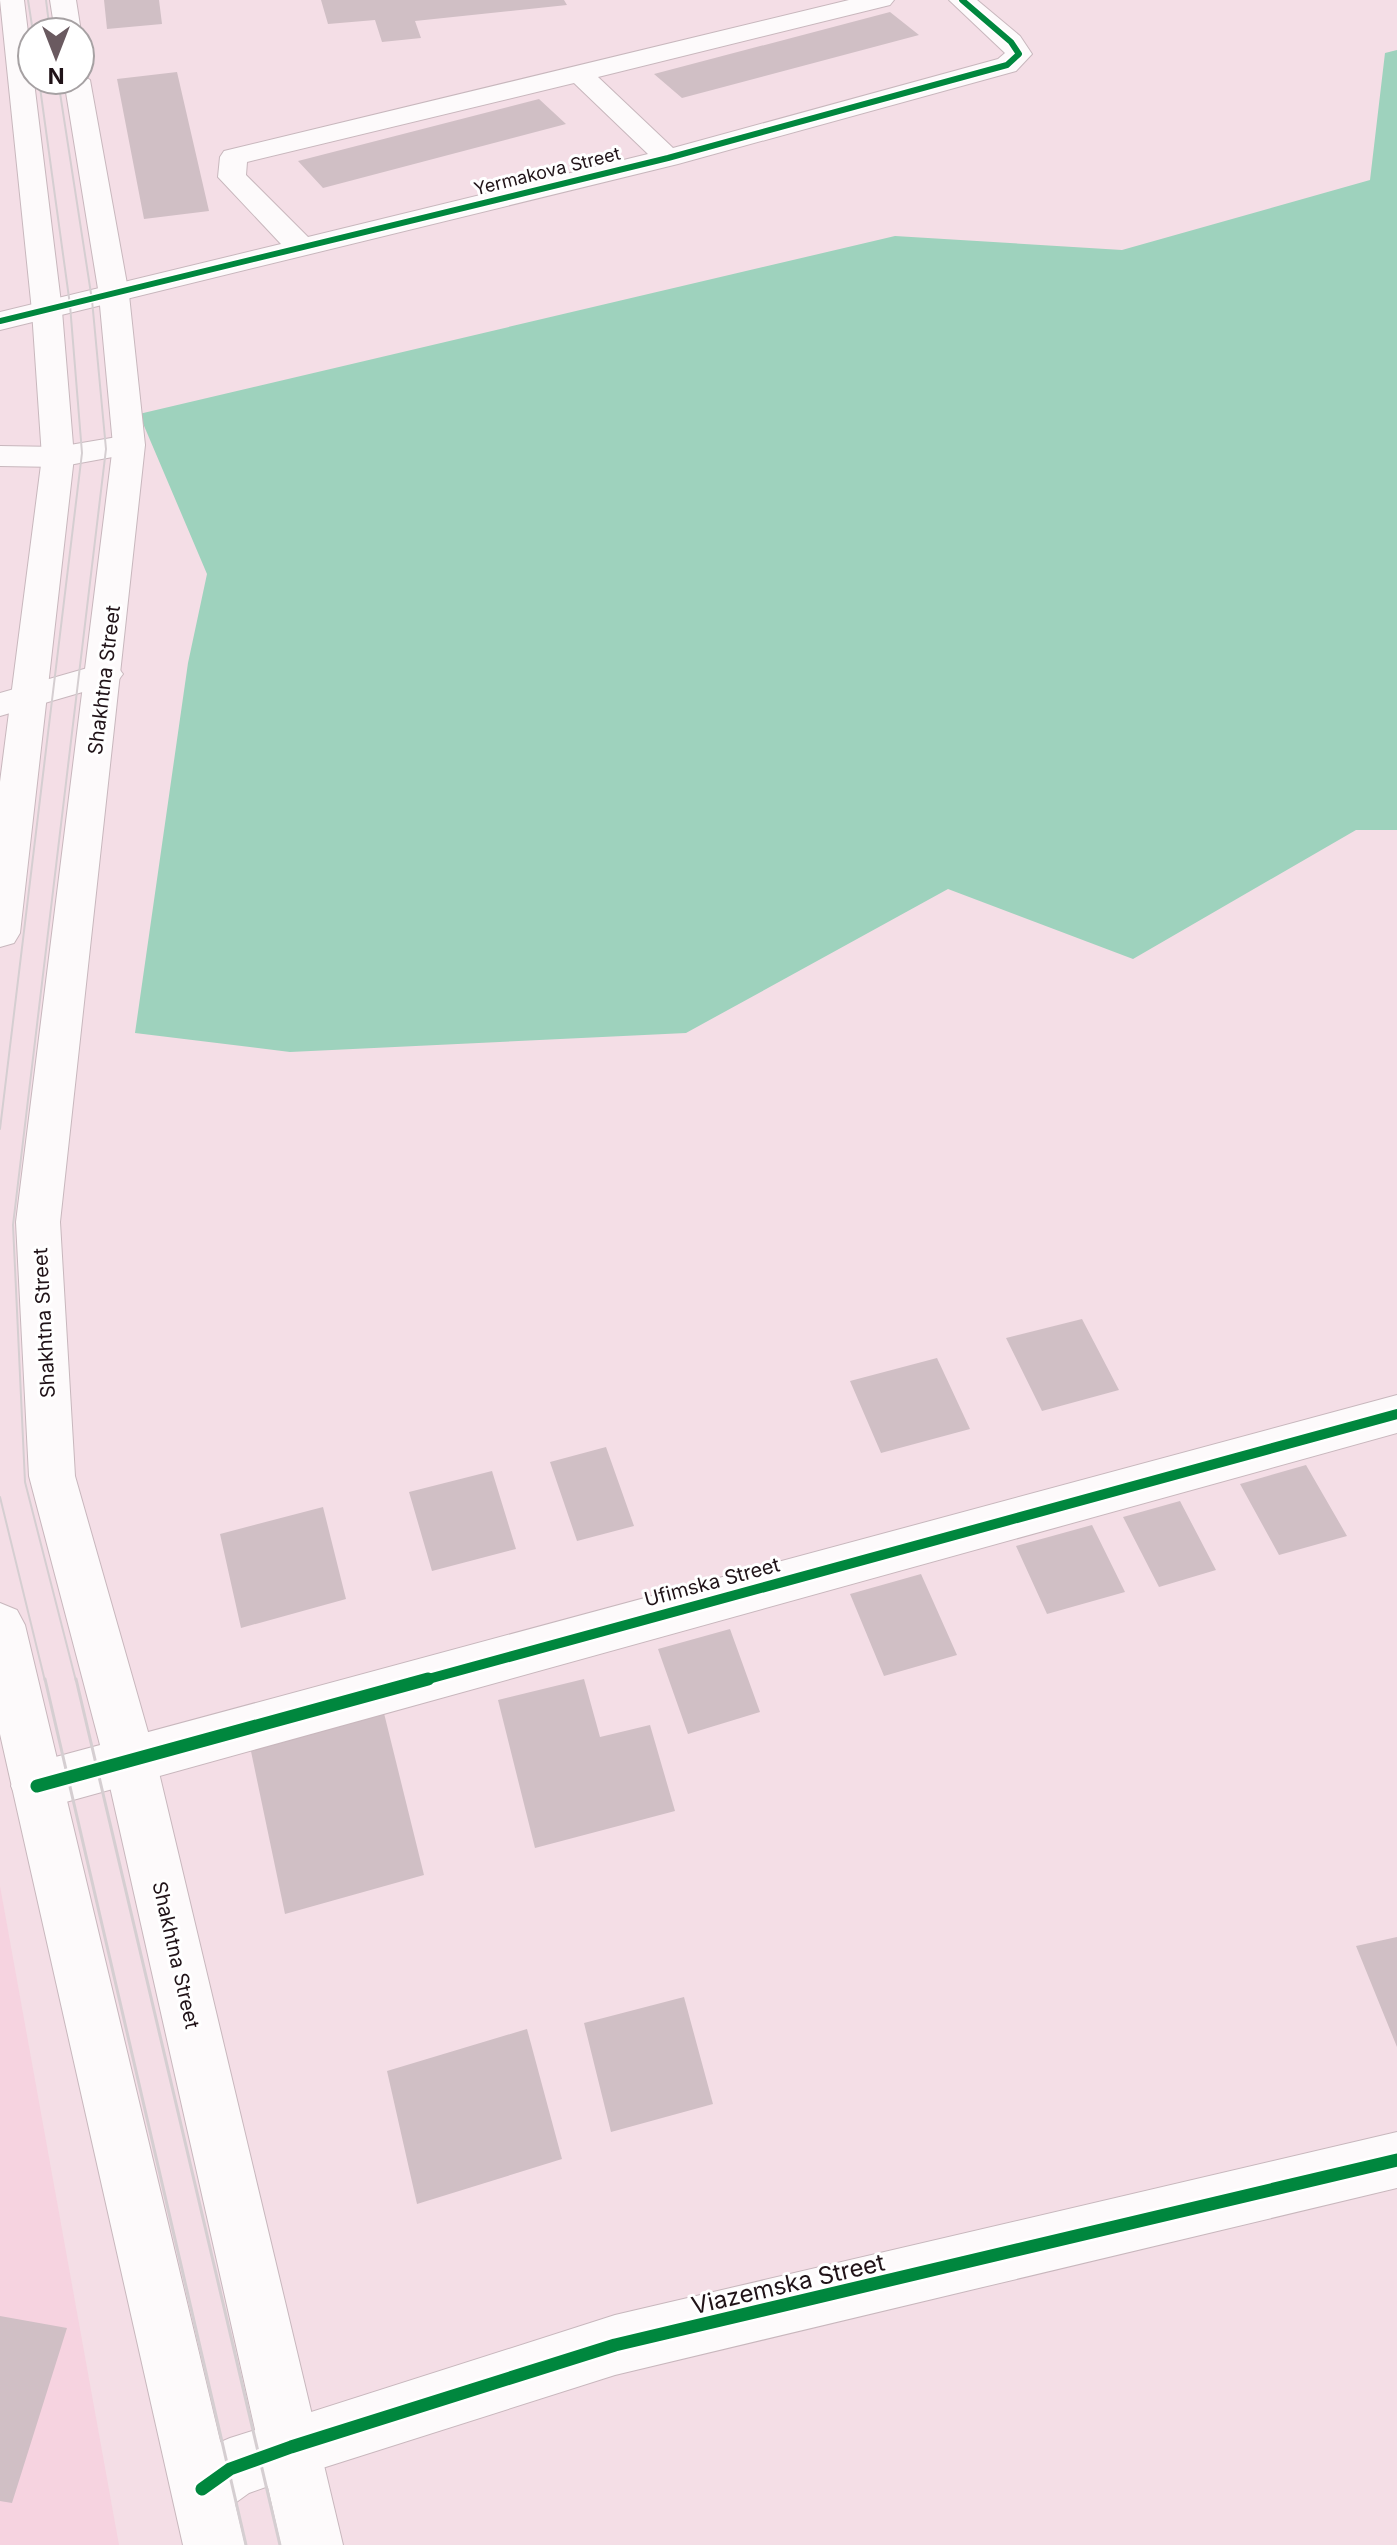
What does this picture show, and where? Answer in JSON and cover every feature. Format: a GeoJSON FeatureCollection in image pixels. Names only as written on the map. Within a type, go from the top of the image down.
{"type":"FeatureCollection","features":[{"type":"Feature","properties":{"kind":"main road"},"geometry":{"type":"LineString","coordinates":[[302,248],[232,177],[234,157],[579,73],[787,11],[881,0]]}},
{"type":"Feature","properties":{"kind":"main road","name":"Yermakova Street"},"geometry":{"type":"LineString","coordinates":[[0,321],[668,158],[1007,65],[1019,54],[1011,42],[962,0]]}},
{"type":"Feature","properties":{"kind":"main road"},"geometry":{"type":"LineString","coordinates":[[0,933],[15,701],[58,457],[47,311],[8,13]]}},
{"type":"Feature","properties":{"kind":"main road"},"geometry":{"type":"LineString","coordinates":[[579,73],[668,158]]}},
{"type":"Feature","properties":{"kind":"main road","name":"Shakhtna Street"},"geometry":{"type":"LineString","coordinates":[[80,96],[114,295],[129,445],[105,674],[38,1222],[52,1476],[130,1760],[312,2545]]}},
{"type":"Feature","properties":{"kind":"main road"},"geometry":{"type":"LineString","coordinates":[[0,456],[58,457],[129,445]]}},
{"type":"Feature","properties":{"kind":"main road"},"geometry":{"type":"LineString","coordinates":[[15,701],[105,674]]}},
{"type":"Feature","properties":{"kind":"main road","name":"Ufimska Street"},"geometry":{"type":"LineString","coordinates":[[37,1786],[1397,1414]]}},
{"type":"Feature","properties":{"kind":"main road"},"geometry":{"type":"LineString","coordinates":[[0,1625],[214,2545]]}},
{"type":"Feature","properties":{"kind":"main road","name":"Viazemska Street"},"geometry":{"type":"LineString","coordinates":[[202,2489],[230,2469],[291,2447],[615,2345],[1397,2160]]}},
{"type":"Feature","properties":{"kind":"shaded area"},"geometry":{"type":"Polygon","coordinates":[[[0,1886],[119,2545],[0,2545],[0,1886]]]}},
{"type":"Feature","properties":{"kind":"green space"},"geometry":{"type":"Polygon","coordinates":[[[1397,50],[1397,830],[1356,830],[1133,959],[948,889],[686,1033],[290,1052],[135,1033],[188,663],[207,574],[139,414],[895,236],[1122,250],[1370,180],[1385,53],[1397,50]]]}},
{"type":"Feature","properties":{"kind":"building"},"geometry":{"type":"Polygon","coordinates":[[[104,0],[159,0],[162,24],[107,29],[104,0]]]}},
{"type":"Feature","properties":{"kind":"building"},"geometry":{"type":"Polygon","coordinates":[[[321,0],[564,0],[567,5],[415,21],[421,38],[382,42],[375,20],[328,24],[321,0]]]}},
{"type":"Feature","properties":{"kind":"building"},"geometry":{"type":"Polygon","coordinates":[[[890,12],[919,35],[682,98],[654,74],[890,12]]]}},
{"type":"Feature","properties":{"kind":"building"},"geometry":{"type":"Polygon","coordinates":[[[177,72],[209,211],[144,219],[117,79],[177,72]]]}},
{"type":"Feature","properties":{"kind":"building"},"geometry":{"type":"Polygon","coordinates":[[[539,99],[566,124],[323,188],[298,161],[539,99]]]}},
{"type":"Feature","properties":{"kind":"building"},"geometry":{"type":"Polygon","coordinates":[[[1082,1319],[1119,1390],[1042,1411],[1006,1338],[1082,1319]]]}},
{"type":"Feature","properties":{"kind":"building"},"geometry":{"type":"Polygon","coordinates":[[[937,1358],[970,1429],[881,1453],[850,1381],[937,1358]]]}},
{"type":"Feature","properties":{"kind":"building"},"geometry":{"type":"Polygon","coordinates":[[[606,1447],[634,1526],[577,1541],[550,1462],[606,1447]]]}},
{"type":"Feature","properties":{"kind":"building"},"geometry":{"type":"Polygon","coordinates":[[[1306,1465],[1347,1536],[1279,1555],[1240,1484],[1306,1465]]]}},
{"type":"Feature","properties":{"kind":"building"},"geometry":{"type":"Polygon","coordinates":[[[492,1471],[516,1549],[432,1571],[409,1492],[492,1471]]]}},
{"type":"Feature","properties":{"kind":"building"},"geometry":{"type":"Polygon","coordinates":[[[1180,1501],[1216,1570],[1159,1587],[1123,1517],[1180,1501]]]}},
{"type":"Feature","properties":{"kind":"building"},"geometry":{"type":"Polygon","coordinates":[[[323,1507],[346,1599],[241,1628],[220,1534],[323,1507]]]}},
{"type":"Feature","properties":{"kind":"building"},"geometry":{"type":"Polygon","coordinates":[[[1092,1525],[1125,1592],[1047,1614],[1016,1546],[1092,1525]]]}},
{"type":"Feature","properties":{"kind":"building"},"geometry":{"type":"Polygon","coordinates":[[[921,1574],[957,1655],[884,1676],[850,1594],[921,1574]]]}},
{"type":"Feature","properties":{"kind":"building"},"geometry":{"type":"Polygon","coordinates":[[[730,1629],[760,1712],[688,1734],[658,1649],[730,1629]]]}},
{"type":"Feature","properties":{"kind":"building"},"geometry":{"type":"Polygon","coordinates":[[[584,1679],[600,1737],[650,1725],[675,1811],[535,1848],[498,1700],[584,1679]]]}},
{"type":"Feature","properties":{"kind":"building"},"geometry":{"type":"Polygon","coordinates":[[[381,1701],[424,1875],[285,1914],[248,1737],[381,1701]]]}},
{"type":"Feature","properties":{"kind":"building"},"geometry":{"type":"Polygon","coordinates":[[[1397,1937],[1397,2047],[1356,1946],[1397,1937]]]}},
{"type":"Feature","properties":{"kind":"building"},"geometry":{"type":"Polygon","coordinates":[[[684,1997],[713,2104],[611,2132],[584,2023],[684,1997]]]}},
{"type":"Feature","properties":{"kind":"building"},"geometry":{"type":"Polygon","coordinates":[[[527,2029],[562,2159],[417,2204],[387,2071],[527,2029]]]}},
{"type":"Feature","properties":{"kind":"building"},"geometry":{"type":"Polygon","coordinates":[[[0,2316],[67,2328],[12,2503],[0,2501],[0,2316]]]}},
{"type":"Feature","properties":{"kind":"tram line"},"geometry":{"type":"LineString","coordinates":[[28,0],[30,16]]}},
{"type":"Feature","properties":{"kind":"tram line"},"geometry":{"type":"LineString","coordinates":[[46,0],[48,16]]}},
{"type":"Feature","properties":{"kind":"tram line"},"geometry":{"type":"LineString","coordinates":[[0,1129],[82,453],[70,305],[41,96]]}},
{"type":"Feature","properties":{"kind":"tram line"},"geometry":{"type":"LineString","coordinates":[[60,96],[92,300],[106,449],[13,1225],[25,1482],[76,1681]]}},
{"type":"Feature","properties":{"kind":"tram line"},"geometry":{"type":"LineString","coordinates":[[0,1497],[45,1681]]}},
{"type":"Feature","properties":{"kind":"tram line"},"geometry":{"type":"LineString","coordinates":[[45,1679],[246,2545]]}},
{"type":"Feature","properties":{"kind":"tram line"},"geometry":{"type":"LineString","coordinates":[[76,1679],[280,2545]]}},
{"type":"Feature","properties":{"kind":"cycle path"},"geometry":{"type":"LineString","coordinates":[[0,321],[668,158],[1007,65],[1019,54],[1011,42],[962,0]]}},
{"type":"Feature","properties":{"kind":"cycle path"},"geometry":{"type":"LineString","coordinates":[[37,1786],[1397,1414]]}},
{"type":"Feature","properties":{"kind":"cycle path"},"geometry":{"type":"LineString","coordinates":[[202,2489],[230,2469],[291,2447],[615,2345],[1397,2160]]}}]}
